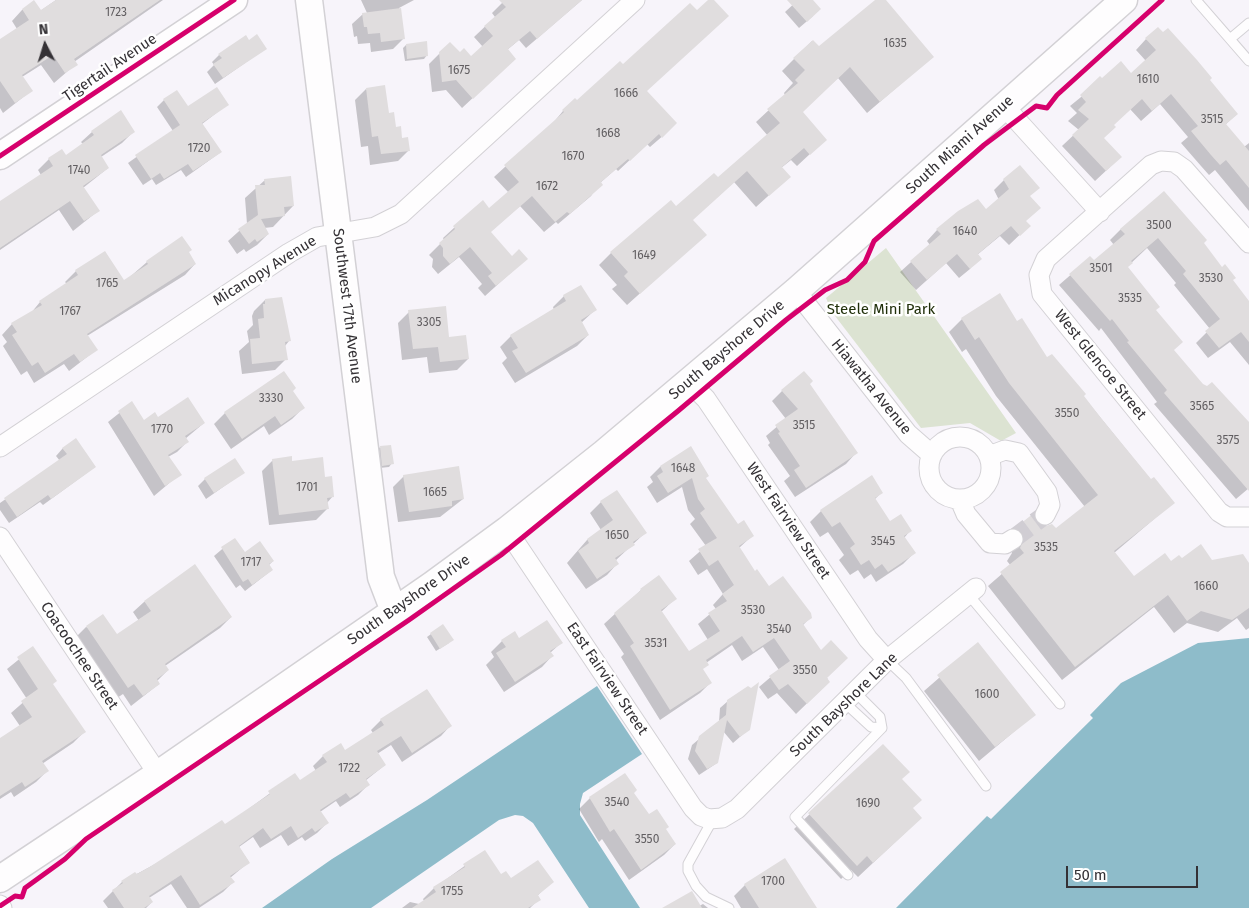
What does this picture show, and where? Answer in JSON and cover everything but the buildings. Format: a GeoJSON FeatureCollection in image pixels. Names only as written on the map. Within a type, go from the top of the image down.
{"type":"FeatureCollection","features":[{"type":"Feature","properties":{"kind":"main road","name":"Tigertail Avenue"},"geometry":{"type":"LineString","coordinates":[[0,156],[234,0]]}},
{"type":"Feature","properties":{"kind":"main road","name":"Southwest 17th Avenue"},"geometry":{"type":"LineString","coordinates":[[309,0],[381,577],[394,611]]}},
{"type":"Feature","properties":{"kind":"main road","name":"South Miami Avenue"},"geometry":{"type":"LineString","coordinates":[[796,291],[1124,0]]}},
{"type":"Feature","properties":{"kind":"main road","name":"South Bayshore Drive"},"geometry":{"type":"LineString","coordinates":[[0,879],[158,774],[394,611],[507,530],[604,454],[796,291]]}},
{"type":"Feature","properties":{"kind":"street","name":"Micanopy Avenue"},"geometry":{"type":"LineString","coordinates":[[0,447],[279,259],[312,240],[376,227],[401,214],[635,0]]}},
{"type":"Feature","properties":{"kind":"street"},"geometry":{"type":"LineString","coordinates":[[1004,106],[1100,212]]}},
{"type":"Feature","properties":{"kind":"street","name":"West Glencoe Street"},"geometry":{"type":"LineString","coordinates":[[1249,243],[1184,169],[1167,161],[1151,165],[1046,259],[1039,275],[1042,294],[1219,512],[1227,517],[1249,517]]}},
{"type":"Feature","properties":{"kind":"street","name":"Hiawatha Avenue"},"geometry":{"type":"LineString","coordinates":[[796,291],[908,434],[932,455]]}},
{"type":"Feature","properties":{"kind":"street","name":"West Fairview Street"},"geometry":{"type":"LineString","coordinates":[[690,382],[706,399],[868,639],[887,660]]}},
{"type":"Feature","properties":{"kind":"street"},"geometry":{"type":"LineString","coordinates":[[957,437],[973,440],[989,456],[991,472],[986,486],[975,496],[960,500],[943,494],[931,481],[929,473],[932,455],[942,443],[957,437]]}},
{"type":"Feature","properties":{"kind":"street"},"geometry":{"type":"LineString","coordinates":[[989,456],[1005,450],[1019,453],[1047,492],[1050,505],[1045,515]]}},
{"type":"Feature","properties":{"kind":"street"},"geometry":{"type":"LineString","coordinates":[[960,500],[966,514],[990,543],[1005,544],[1013,539]]}},
{"type":"Feature","properties":{"kind":"street","name":"East Fairview Street"},"geometry":{"type":"LineString","coordinates":[[507,530],[693,808],[701,816],[713,819]]}},
{"type":"Feature","properties":{"kind":"street","name":"Coacoochee Street"},"geometry":{"type":"LineString","coordinates":[[0,537],[158,774]]}},
{"type":"Feature","properties":{"kind":"street","name":"South Bayshore Lane"},"geometry":{"type":"LineString","coordinates":[[713,819],[722,818],[738,809],[887,660],[972,591]]}},
{"type":"Feature","properties":{"kind":"lane"},"geometry":{"type":"LineString","coordinates":[[1196,0],[1249,61]]}},
{"type":"Feature","properties":{"kind":"lane"},"geometry":{"type":"LineString","coordinates":[[1230,39],[1249,23]]}},
{"type":"Feature","properties":{"kind":"lane"},"geometry":{"type":"LineString","coordinates":[[972,591],[1060,704]]}},
{"type":"Feature","properties":{"kind":"lane"},"geometry":{"type":"LineString","coordinates":[[887,660],[906,678],[986,786]]}},
{"type":"Feature","properties":{"kind":"lane"},"geometry":{"type":"LineString","coordinates":[[850,697],[871,727],[882,728]]}},
{"type":"Feature","properties":{"kind":"lane"},"geometry":{"type":"LineString","coordinates":[[850,697],[880,717],[882,728]]}},
{"type":"Feature","properties":{"kind":"lane"},"geometry":{"type":"LineString","coordinates":[[848,875],[795,817],[882,728]]}},
{"type":"Feature","properties":{"kind":"lane"},"geometry":{"type":"LineString","coordinates":[[713,819],[688,864],[688,871],[696,886],[706,897],[729,908]]}},
{"type":"Feature","properties":{"kind":"path"},"geometry":{"type":"LineString","coordinates":[[1036,106],[1047,108]]}},
{"type":"Feature","properties":{"kind":"green space","name":"Steele Mini Park"},"geometry":{"type":"Polygon","coordinates":[[[886,248],[1016,433],[1001,441],[970,423],[921,428],[832,312],[826,298],[886,248]]]}},
{"type":"Feature","properties":{"kind":"water"},"geometry":{"type":"Polygon","coordinates":[[[1249,638],[1249,908],[896,908],[987,816],[991,819],[1093,718],[1090,715],[1121,683],[1198,643],[1249,638]]]}},
{"type":"Feature","properties":{"kind":"water"},"geometry":{"type":"Polygon","coordinates":[[[597,686],[642,754],[583,793],[580,815],[640,908],[589,908],[533,823],[523,816],[515,815],[499,820],[371,908],[262,908],[332,859],[427,800],[597,686]]]}},
{"type":"Feature","properties":{"kind":"tunnel"},"geometry":{"type":"LineString","coordinates":[[1013,539],[1045,515]]}},
{"type":"Feature","properties":{"kind":"cycle path"},"geometry":{"type":"LineString","coordinates":[[0,156],[234,0]]}},
{"type":"Feature","properties":{"kind":"cycle path"},"geometry":{"type":"LineString","coordinates":[[0,906],[15,896],[22,897],[25,888],[65,859],[86,839],[409,620],[501,555],[678,411],[786,320],[825,290],[847,280],[865,262],[874,241],[984,145],[1036,106],[1047,108],[1057,95],[1162,0]]}}]}
